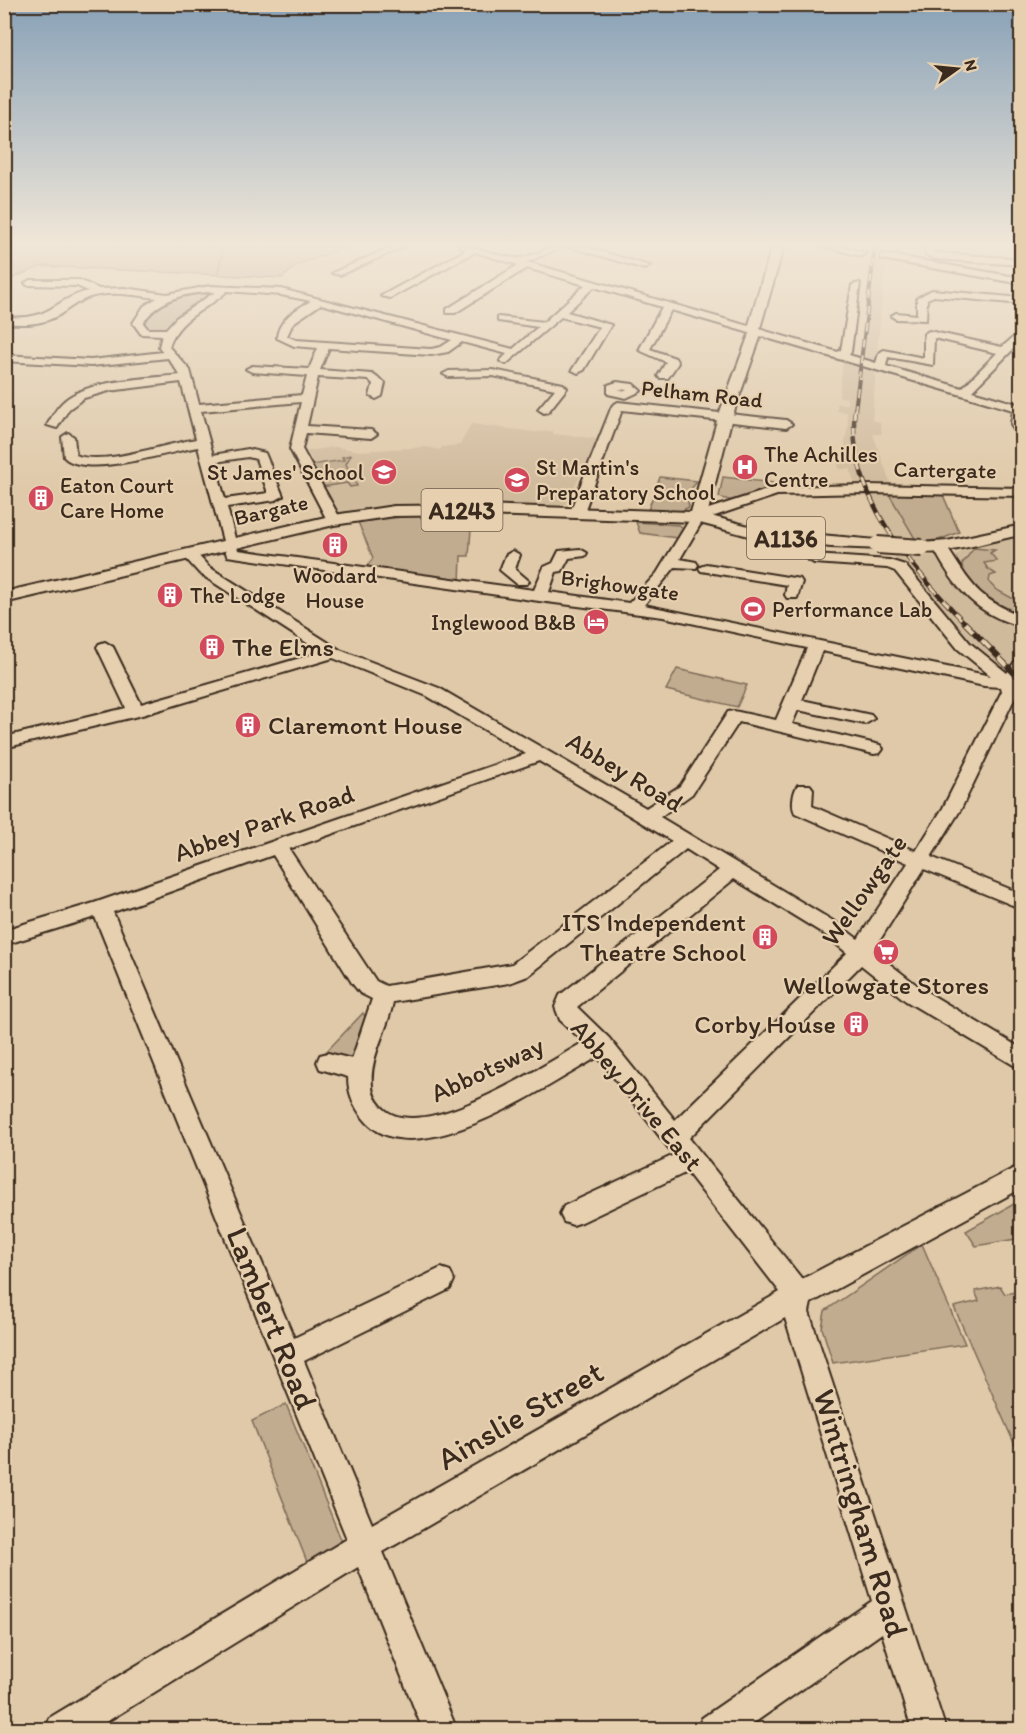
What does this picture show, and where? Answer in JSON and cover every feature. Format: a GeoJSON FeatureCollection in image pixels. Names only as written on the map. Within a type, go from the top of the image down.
{"type":"FeatureCollection","features":[{"type":"Feature","properties":{"kind":"main road"},"geometry":{"type":"LineString","coordinates":[[698,516],[725,417],[756,327]]}},
{"type":"Feature","properties":{"kind":"main road","name":"Bargate"},"geometry":{"type":"LineString","coordinates":[[4,598],[334,520],[394,511],[577,512],[698,516]]}},
{"type":"Feature","properties":{"kind":"main road","name":"A1136"},"geometry":{"type":"LineString","coordinates":[[698,516],[730,530],[754,534],[940,549]]}},
{"type":"Feature","properties":{"kind":"main road"},"geometry":{"type":"LineString","coordinates":[[940,549],[988,533],[1022,530]]}},
{"type":"Feature","properties":{"kind":"street"},"geometry":{"type":"LineString","coordinates":[[141,327],[145,332],[169,332]]}},
{"type":"Feature","properties":{"kind":"street"},"geometry":{"type":"LineString","coordinates":[[174,327],[169,332],[164,347],[168,355],[182,366],[186,378],[229,545]]}},
{"type":"Feature","properties":{"kind":"street"},"geometry":{"type":"LineString","coordinates":[[288,327],[281,336],[294,343],[436,352],[446,349],[461,338]]}},
{"type":"Feature","properties":{"kind":"street"},"geometry":{"type":"LineString","coordinates":[[418,327],[514,352]]}},
{"type":"Feature","properties":{"kind":"street"},"geometry":{"type":"LineString","coordinates":[[493,373],[542,327]]}},
{"type":"Feature","properties":{"kind":"street"},"geometry":{"type":"LineString","coordinates":[[578,370],[605,327]]}},
{"type":"Feature","properties":{"kind":"street"},"geometry":{"type":"LineString","coordinates":[[655,327],[641,350],[671,360],[672,363],[664,376]]}},
{"type":"Feature","properties":{"kind":"street"},"geometry":{"type":"LineString","coordinates":[[741,327],[1020,408],[1017,429],[1022,436]]}},
{"type":"Feature","properties":{"kind":"street"},"geometry":{"type":"LineString","coordinates":[[839,356],[847,350],[851,327]]}},
{"type":"Feature","properties":{"kind":"street"},"geometry":{"type":"LineString","coordinates":[[880,368],[884,353],[929,363],[929,334],[1004,351]]}},
{"type":"Feature","properties":{"kind":"street"},"geometry":{"type":"LineString","coordinates":[[963,393],[1021,334]]}},
{"type":"Feature","properties":{"kind":"street"},"geometry":{"type":"LineString","coordinates":[[325,344],[313,373],[296,449],[334,520]]}},
{"type":"Feature","properties":{"kind":"street"},"geometry":{"type":"LineString","coordinates":[[4,358],[91,363],[168,355]]}},
{"type":"Feature","properties":{"kind":"street"},"geometry":{"type":"LineString","coordinates":[[252,369],[372,377],[379,383],[376,396]]}},
{"type":"Feature","properties":{"kind":"street"},"geometry":{"type":"LineString","coordinates":[[449,374],[493,373],[559,386],[561,388],[544,409]]}},
{"type":"Feature","properties":{"kind":"street"},"geometry":{"type":"LineString","coordinates":[[53,425],[67,405],[86,395],[115,387],[186,378]]}},
{"type":"Feature","properties":{"kind":"street"},"geometry":{"type":"LineString","coordinates":[[194,408],[309,398]]}},
{"type":"Feature","properties":{"kind":"street","name":"Pelham Road"},"geometry":{"type":"LineString","coordinates":[[577,512],[620,400],[725,417],[786,424]]}},
{"type":"Feature","properties":{"kind":"street"},"geometry":{"type":"LineString","coordinates":[[301,429],[371,434]]}},
{"type":"Feature","properties":{"kind":"street"},"geometry":{"type":"LineString","coordinates":[[68,437],[70,457],[87,462],[128,458],[152,451],[203,442]]}},
{"type":"Feature","properties":{"kind":"street"},"geometry":{"type":"LineString","coordinates":[[207,460],[248,453],[261,456],[276,496],[219,504]]}},
{"type":"Feature","properties":{"kind":"street","name":"Cartergate"},"geometry":{"type":"LineString","coordinates":[[698,516],[776,491],[867,489],[1022,492]]}},
{"type":"Feature","properties":{"kind":"street"},"geometry":{"type":"LineString","coordinates":[[702,496],[726,508]]}},
{"type":"Feature","properties":{"kind":"street"},"geometry":{"type":"LineString","coordinates":[[637,609],[636,604],[639,597],[659,580],[698,516]]}},
{"type":"Feature","properties":{"kind":"street","name":"Brighowgate"},"geometry":{"type":"LineString","coordinates":[[229,545],[232,553],[245,556],[663,612],[984,681],[1008,682]]}},
{"type":"Feature","properties":{"kind":"street"},"geometry":{"type":"LineString","coordinates":[[940,549],[958,582],[967,593],[987,606],[1022,622]]}},
{"type":"Feature","properties":{"kind":"street"},"geometry":{"type":"LineString","coordinates":[[540,597],[551,567],[557,568],[564,554],[579,553]]}},
{"type":"Feature","properties":{"kind":"street","name":"Abbey Road"},"geometry":{"type":"LineString","coordinates":[[189,554],[204,570],[334,653],[433,692],[733,869],[798,909],[861,952],[914,995],[1022,1061]]}},
{"type":"Feature","properties":{"kind":"street"},"geometry":{"type":"LineString","coordinates":[[507,570],[513,555]]}},
{"type":"Feature","properties":{"kind":"street"},"geometry":{"type":"LineString","coordinates":[[814,559],[889,564],[900,568],[964,646],[1008,682]]}},
{"type":"Feature","properties":{"kind":"street"},"geometry":{"type":"LineString","coordinates":[[671,562],[691,565]]}},
{"type":"Feature","properties":{"kind":"street"},"geometry":{"type":"LineString","coordinates":[[706,568],[795,582],[792,595]]}},
{"type":"Feature","properties":{"kind":"street"},"geometry":{"type":"LineString","coordinates":[[486,590],[494,569],[507,570],[522,581]]}},
{"type":"Feature","properties":{"kind":"street"},"geometry":{"type":"LineString","coordinates":[[722,587],[730,572]]}},
{"type":"Feature","properties":{"kind":"street"},"geometry":{"type":"LineString","coordinates":[[816,645],[782,727],[874,748]]}},
{"type":"Feature","properties":{"kind":"street"},"geometry":{"type":"LineString","coordinates":[[105,647],[136,711]]}},
{"type":"Feature","properties":{"kind":"street"},"geometry":{"type":"LineString","coordinates":[[4,743],[136,711],[334,653]]}},
{"type":"Feature","properties":{"kind":"street","name":"Wellowgate"},"geometry":{"type":"LineString","coordinates":[[674,1137],[861,952],[922,859],[977,760],[1010,691],[1008,682],[1022,663]]}},
{"type":"Feature","properties":{"kind":"street"},"geometry":{"type":"LineString","coordinates":[[791,703],[865,719]]}},
{"type":"Feature","properties":{"kind":"street"},"geometry":{"type":"LineString","coordinates":[[646,817],[686,790],[734,716],[778,726]]}},
{"type":"Feature","properties":{"kind":"street","name":"Abbey Park Road"},"geometry":{"type":"LineString","coordinates":[[4,938],[101,908],[540,755]]}},
{"type":"Feature","properties":{"kind":"street"},"geometry":{"type":"LineString","coordinates":[[804,789],[802,809],[818,818],[1022,902]]}},
{"type":"Feature","properties":{"kind":"street"},"geometry":{"type":"LineString","coordinates":[[278,847],[360,977],[368,987],[384,995],[509,975],[520,970],[684,841]]}},
{"type":"Feature","properties":{"kind":"street","name":"Abbey Drive East"},"geometry":{"type":"LineString","coordinates":[[733,869],[568,1001],[566,1008],[568,1014],[601,1044],[728,1202],[799,1296]]}},
{"type":"Feature","properties":{"kind":"street","name":"Lambert Road"},"geometry":{"type":"LineString","coordinates":[[101,908],[288,1355],[440,1730]]}},
{"type":"Feature","properties":{"kind":"street","name":"Abbotsway"},"geometry":{"type":"LineString","coordinates":[[384,995],[382,1011],[361,1071],[360,1090],[372,1114],[390,1126],[412,1130],[424,1129],[484,1107],[601,1044]]}},
{"type":"Feature","properties":{"kind":"street"},"geometry":{"type":"LineString","coordinates":[[328,1062],[361,1071]]}},
{"type":"Feature","properties":{"kind":"street"},"geometry":{"type":"LineString","coordinates":[[573,1214],[691,1158]]}},
{"type":"Feature","properties":{"kind":"street","name":"Ainslie Street"},"geometry":{"type":"LineString","coordinates":[[61,1730],[365,1546],[799,1296],[1022,1175]]}},
{"type":"Feature","properties":{"kind":"street"},"geometry":{"type":"LineString","coordinates":[[288,1355],[441,1280]]}},
{"type":"Feature","properties":{"kind":"street","name":"Wintringham Road"},"geometry":{"type":"LineString","coordinates":[[799,1296],[796,1312],[929,1730]]}},
{"type":"Feature","properties":{"kind":"street"},"geometry":{"type":"LineString","coordinates":[[714,1730],[890,1608]]}},
{"type":"Feature","properties":{"kind":"shaded area"},"geometry":{"type":"Polygon","coordinates":[[[146,327],[167,327],[164,329],[148,329],[146,327]]]}},
{"type":"Feature","properties":{"kind":"shaded area"},"geometry":{"type":"Polygon","coordinates":[[[863,327],[880,327],[876,364],[860,357],[863,327]]]}},
{"type":"Feature","properties":{"kind":"shaded area"},"geometry":{"type":"Polygon","coordinates":[[[843,359],[876,370],[872,420],[880,422],[882,434],[873,434],[891,485],[855,484],[850,469],[839,469],[836,455],[847,455],[845,443],[848,425],[847,412],[837,411],[837,404],[847,404],[847,398],[839,397],[843,359]]]}},
{"type":"Feature","properties":{"kind":"shaded area"},"geometry":{"type":"Polygon","coordinates":[[[471,424],[535,432],[553,431],[553,434],[599,439],[563,509],[476,504],[472,501],[464,504],[405,507],[338,516],[307,451],[336,447],[359,451],[427,447],[440,450],[442,447],[460,445],[471,424]]]}},
{"type":"Feature","properties":{"kind":"shaded area"},"geometry":{"type":"Polygon","coordinates":[[[351,455],[346,464],[357,486],[350,487],[347,483],[322,487],[311,465],[344,460],[342,457],[351,455]]]}},
{"type":"Feature","properties":{"kind":"shaded area"},"geometry":{"type":"Polygon","coordinates":[[[660,477],[698,481],[689,493],[689,507],[679,512],[648,510],[660,477]]]}},
{"type":"Feature","properties":{"kind":"shaded area"},"geometry":{"type":"Polygon","coordinates":[[[723,477],[773,483],[772,488],[732,501],[719,497],[723,477]]]}},
{"type":"Feature","properties":{"kind":"shaded area"},"geometry":{"type":"Polygon","coordinates":[[[865,493],[889,494],[919,544],[890,541],[865,493]]]}},
{"type":"Feature","properties":{"kind":"shaded area"},"geometry":{"type":"Polygon","coordinates":[[[889,494],[943,495],[959,532],[939,540],[917,542],[889,494]]]}},
{"type":"Feature","properties":{"kind":"shaded area"},"geometry":{"type":"Polygon","coordinates":[[[472,515],[469,556],[461,556],[460,584],[366,568],[373,558],[358,522],[410,516],[472,515]]]}},
{"type":"Feature","properties":{"kind":"shaded area"},"geometry":{"type":"Polygon","coordinates":[[[636,522],[679,525],[687,530],[677,538],[640,533],[636,522]]]}},
{"type":"Feature","properties":{"kind":"shaded area"},"geometry":{"type":"Polygon","coordinates":[[[1021,535],[1021,692],[966,641],[894,557],[897,554],[954,557],[971,544],[1021,535]]]}},
{"type":"Feature","properties":{"kind":"shaded area"},"geometry":{"type":"Polygon","coordinates":[[[974,548],[995,550],[990,553],[997,561],[984,563],[996,574],[990,576],[989,582],[995,589],[1021,603],[1021,615],[984,596],[969,582],[962,564],[974,548]]]}},
{"type":"Feature","properties":{"kind":"shaded area"},"geometry":{"type":"Polygon","coordinates":[[[677,669],[747,685],[737,707],[666,690],[677,669]]]}},
{"type":"Feature","properties":{"kind":"shaded area"},"geometry":{"type":"Polygon","coordinates":[[[363,1013],[367,1020],[354,1055],[344,1059],[324,1054],[363,1013]]]}},
{"type":"Feature","properties":{"kind":"shaded area"},"geometry":{"type":"Polygon","coordinates":[[[1021,1200],[1021,1238],[976,1246],[966,1231],[1021,1200]]]}},
{"type":"Feature","properties":{"kind":"shaded area"},"geometry":{"type":"Polygon","coordinates":[[[922,1244],[965,1344],[833,1363],[822,1328],[825,1311],[922,1244]]]}},
{"type":"Feature","properties":{"kind":"shaded area"},"geometry":{"type":"Polygon","coordinates":[[[1000,1286],[1005,1294],[1021,1291],[1021,1459],[954,1307],[979,1301],[975,1291],[1000,1286]]]}},
{"type":"Feature","properties":{"kind":"shaded area"},"geometry":{"type":"Polygon","coordinates":[[[286,1404],[342,1542],[307,1562],[252,1421],[286,1404]]]}},
{"type":"Feature","properties":{"kind":"railway"},"geometry":{"type":"LineString","coordinates":[[855,411],[865,327]]}},
{"type":"Feature","properties":{"kind":"railway"},"geometry":{"type":"LineString","coordinates":[[855,411],[855,440],[861,471],[871,500],[886,527],[924,579],[966,624]]}},
{"type":"Feature","properties":{"kind":"railway"},"geometry":{"type":"LineString","coordinates":[[965,623],[1022,681]]}},
{"type":"Feature","properties":{"kind":"place","name":"The Achilles Centre"},"geometry":{"type":"Point","coordinates":[745,467]}},
{"type":"Feature","properties":{"kind":"place","name":"St James' School"},"geometry":{"type":"Point","coordinates":[384,472]}},
{"type":"Feature","properties":{"kind":"place","name":"St Martin's Preparatory School"},"geometry":{"type":"Point","coordinates":[517,480]}},
{"type":"Feature","properties":{"kind":"place","name":"Eaton Court Care Home"},"geometry":{"type":"Point","coordinates":[41,498]}},
{"type":"Feature","properties":{"kind":"place","name":"Woodard House"},"geometry":{"type":"Point","coordinates":[335,545]}},
{"type":"Feature","properties":{"kind":"place","name":"The Lodge"},"geometry":{"type":"Point","coordinates":[170,595]}},
{"type":"Feature","properties":{"kind":"place","name":"Performance Lab"},"geometry":{"type":"Point","coordinates":[753,609]}},
{"type":"Feature","properties":{"kind":"place","name":"Inglewood B&B"},"geometry":{"type":"Point","coordinates":[596,622]}},
{"type":"Feature","properties":{"kind":"place","name":"The Elms"},"geometry":{"type":"Point","coordinates":[212,647]}},
{"type":"Feature","properties":{"kind":"place","name":"Claremont House"},"geometry":{"type":"Point","coordinates":[248,725]}},
{"type":"Feature","properties":{"kind":"place","name":"ITS Independent Theatre School"},"geometry":{"type":"Point","coordinates":[765,937]}},
{"type":"Feature","properties":{"kind":"place","name":"Wellowgate Stores"},"geometry":{"type":"Point","coordinates":[886,952]}},
{"type":"Feature","properties":{"kind":"place","name":"Corby House"},"geometry":{"type":"Point","coordinates":[856,1024]}}]}
